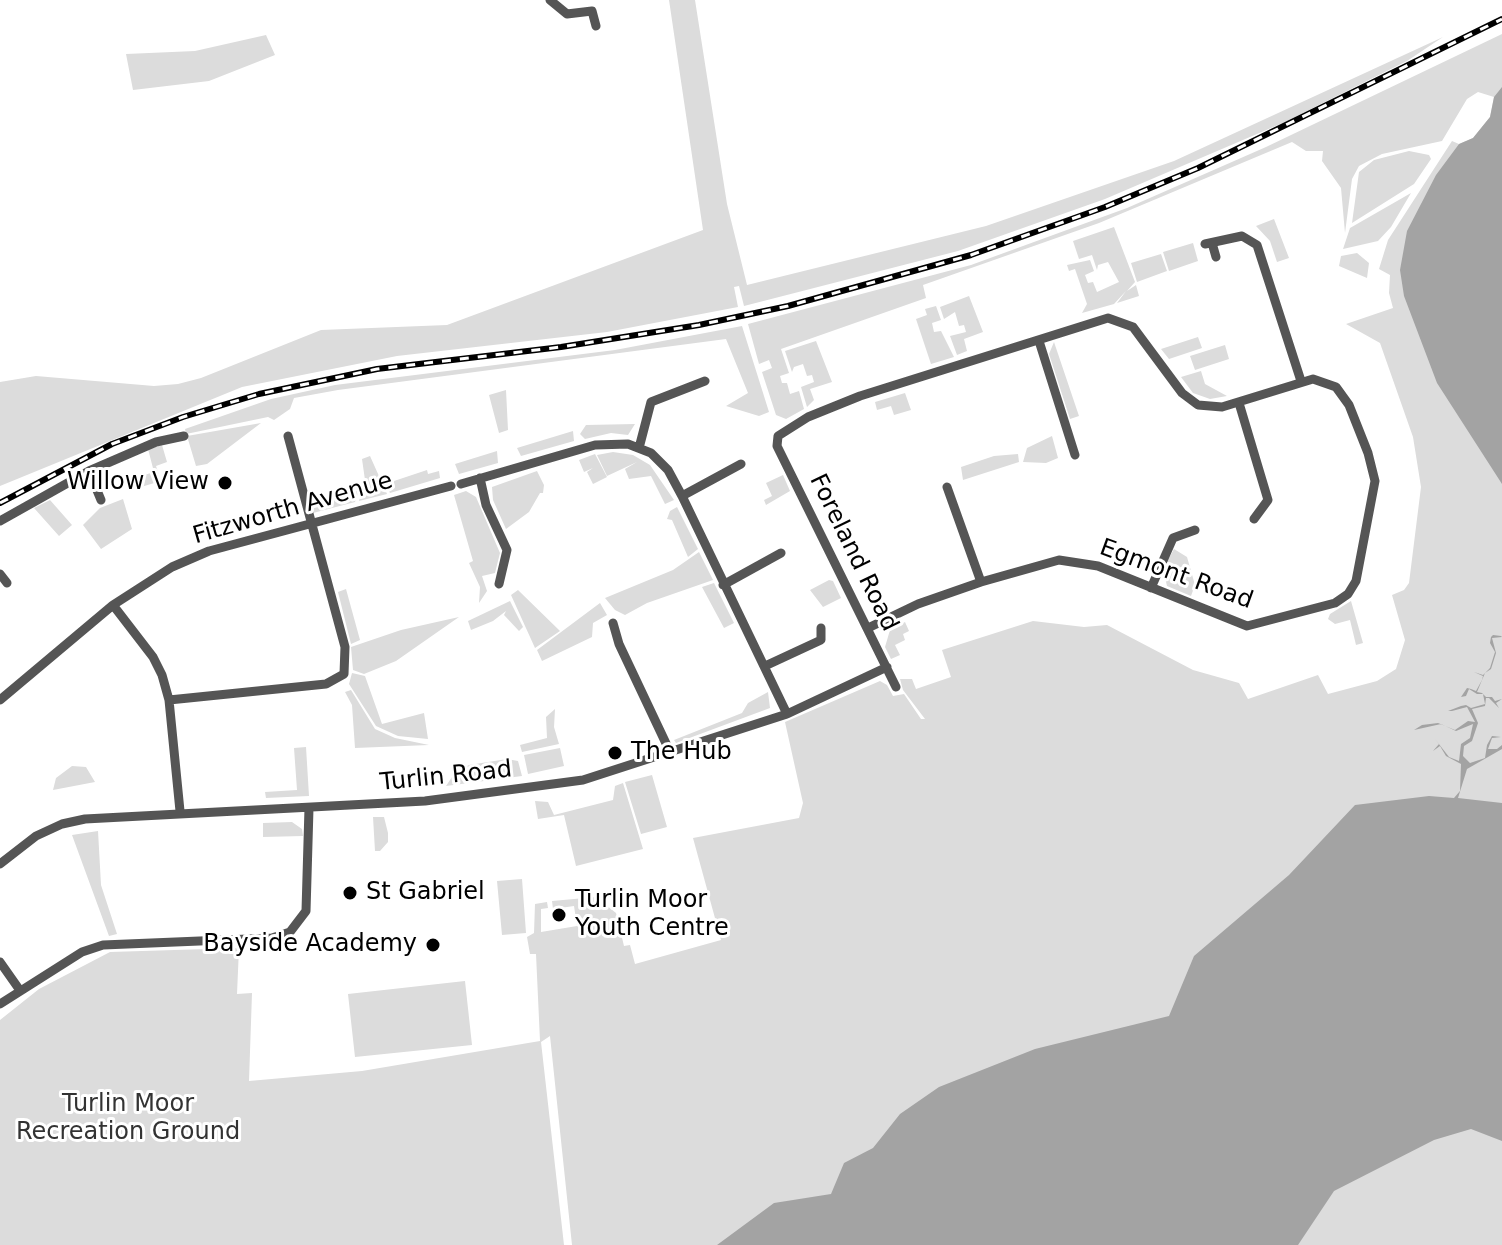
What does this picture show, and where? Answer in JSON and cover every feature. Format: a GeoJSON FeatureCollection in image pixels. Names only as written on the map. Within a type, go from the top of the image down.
{"type":"FeatureCollection","features":[{"type":"Feature","properties":{"kind":"street"},"geometry":{"type":"LineString","coordinates":[[550,0],[567,14],[592,11],[596,26]]}},
{"type":"Feature","properties":{"kind":"street"},"geometry":{"type":"LineString","coordinates":[[1075,455],[1039,341],[1098,318],[1124,321],[1140,335],[1192,402],[1211,408],[1239,403],[1301,381],[1257,245],[1242,236],[1208,243],[1216,257]]}},
{"type":"Feature","properties":{"kind":"street","name":"Foreland Road"},"geometry":{"type":"LineString","coordinates":[[896,687],[777,446],[778,436],[808,417],[860,396],[1039,341]]}},
{"type":"Feature","properties":{"kind":"street","name":"Egmont Road"},"geometry":{"type":"LineString","coordinates":[[868,628],[918,604],[981,582],[1048,561],[1066,560],[1098,566],[1241,624],[1256,626],[1323,608],[1351,591],[1374,490],[1372,465],[1340,391],[1319,379],[1301,381]]}},
{"type":"Feature","properties":{"kind":"street"},"geometry":{"type":"LineString","coordinates":[[705,381],[651,402],[639,448],[659,460],[682,496],[787,714]]}},
{"type":"Feature","properties":{"kind":"street"},"geometry":{"type":"LineString","coordinates":[[1239,403],[1268,500],[1254,519]]}},
{"type":"Feature","properties":{"kind":"street"},"geometry":{"type":"LineString","coordinates":[[0,521],[89,471],[156,442],[184,436]]}},
{"type":"Feature","properties":{"kind":"street"},"geometry":{"type":"LineString","coordinates":[[169,700],[326,684],[341,678],[347,664],[345,647],[288,436]]}},
{"type":"Feature","properties":{"kind":"street","name":"Fitzworth Avenue"},"geometry":{"type":"LineString","coordinates":[[0,700],[113,605],[172,567],[209,551],[313,525],[595,445],[628,444],[639,448]]}},
{"type":"Feature","properties":{"kind":"street"},"geometry":{"type":"LineString","coordinates":[[682,496],[741,464]]}},
{"type":"Feature","properties":{"kind":"street"},"geometry":{"type":"LineString","coordinates":[[89,471],[101,500]]}},
{"type":"Feature","properties":{"kind":"street"},"geometry":{"type":"LineString","coordinates":[[480,478],[486,505],[507,550],[499,584]]}},
{"type":"Feature","properties":{"kind":"street"},"geometry":{"type":"LineString","coordinates":[[947,487],[981,582]]}},
{"type":"Feature","properties":{"kind":"street"},"geometry":{"type":"LineString","coordinates":[[1151,588],[1169,543],[1195,530]]}},
{"type":"Feature","properties":{"kind":"street"},"geometry":{"type":"LineString","coordinates":[[723,585],[781,553]]}},
{"type":"Feature","properties":{"kind":"street"},"geometry":{"type":"LineString","coordinates":[[113,605],[153,657],[169,700],[180,811]]}},
{"type":"Feature","properties":{"kind":"street"},"geometry":{"type":"LineString","coordinates":[[613,623],[619,644],[671,754]]}},
{"type":"Feature","properties":{"kind":"street"},"geometry":{"type":"LineString","coordinates":[[821,628],[821,640]]}},
{"type":"Feature","properties":{"kind":"street"},"geometry":{"type":"LineString","coordinates":[[765,666],[821,640]]}},
{"type":"Feature","properties":{"kind":"street"},"geometry":{"type":"LineString","coordinates":[[821,640],[832,648]]}},
{"type":"Feature","properties":{"kind":"street","name":"Turlin Road"},"geometry":{"type":"LineString","coordinates":[[0,864],[36,836],[62,824],[180,811],[425,801],[550,787],[671,754],[787,714],[887,667]]}},
{"type":"Feature","properties":{"kind":"street"},"geometry":{"type":"LineString","coordinates":[[0,1004],[19,989],[82,952],[103,945],[272,938],[290,932],[306,911],[309,808]]}},
{"type":"Feature","properties":{"kind":"street"},"geometry":{"type":"LineString","coordinates":[[0,962],[19,989]]}},
{"type":"Feature","properties":{"kind":"green space"},"geometry":{"type":"Polygon","coordinates":[[[669,0],[695,0],[727,204],[747,285],[986,226],[1174,161],[1443,37],[1407,61],[1285,122],[1105,199],[958,251],[744,306],[739,286],[734,287],[738,307],[607,332],[397,356],[242,387],[0,486],[0,382],[36,376],[154,386],[178,384],[201,378],[321,330],[447,325],[703,230],[669,0]]]}},
{"type":"Feature","properties":{"kind":"green space","name":"Turlin Moor Recreation Ground"},"geometry":{"type":"Polygon","coordinates":[[[1502,34],[1502,1245],[572,1245],[550,1036],[541,1042],[564,1245],[0,1245],[0,1020],[39,989],[110,952],[239,948],[237,994],[252,993],[249,1081],[362,1071],[540,1041],[536,954],[530,954],[527,937],[534,933],[535,904],[547,902],[548,908],[541,909],[541,932],[577,926],[574,906],[553,909],[552,901],[596,897],[616,913],[624,946],[630,945],[635,964],[721,940],[693,838],[799,818],[803,803],[785,722],[880,681],[887,685],[893,696],[904,694],[921,719],[925,719],[903,690],[900,679],[912,679],[916,689],[951,677],[942,650],[1033,621],[1084,627],[1107,625],[1193,670],[1239,683],[1248,699],[1318,675],[1328,694],[1377,681],[1396,669],[1405,640],[1392,595],[1404,590],[1409,583],[1421,487],[1413,437],[1380,343],[1346,324],[1393,308],[1389,293],[1390,275],[1379,269],[1388,240],[1452,141],[1459,144],[1473,138],[1490,117],[1494,97],[1478,92],[1467,99],[1442,141],[1382,154],[1359,166],[1352,179],[1345,233],[1341,188],[1322,161],[1323,151],[1306,151],[1292,142],[1099,223],[923,285],[926,298],[781,349],[789,373],[780,376],[782,383],[787,383],[790,394],[799,391],[804,409],[786,419],[776,415],[762,372],[772,368],[769,360],[759,364],[748,324],[971,265],[1127,208],[1266,147],[1502,34]]]}},
{"type":"Feature","properties":{"kind":"green space"},"geometry":{"type":"Polygon","coordinates":[[[266,35],[275,55],[209,81],[133,90],[126,54],[195,51],[266,35]]]}},
{"type":"Feature","properties":{"kind":"green space"},"geometry":{"type":"Polygon","coordinates":[[[1409,151],[1429,155],[1431,159],[1414,184],[1352,223],[1359,172],[1374,160],[1409,151]]]}},
{"type":"Feature","properties":{"kind":"green space"},"geometry":{"type":"Polygon","coordinates":[[[1411,193],[1391,227],[1378,241],[1343,249],[1350,228],[1411,193]]]}},
{"type":"Feature","properties":{"kind":"green space"},"geometry":{"type":"Polygon","coordinates":[[[1274,219],[1289,258],[1277,262],[1270,241],[1256,226],[1274,219]]]}},
{"type":"Feature","properties":{"kind":"green space"},"geometry":{"type":"Polygon","coordinates":[[[1114,227],[1135,282],[1127,291],[1136,285],[1139,296],[1117,303],[1126,291],[1114,304],[1082,313],[1087,304],[1075,269],[1069,271],[1067,265],[1090,260],[1094,271],[1085,275],[1088,283],[1093,282],[1097,292],[1119,282],[1108,262],[1098,265],[1097,270],[1092,255],[1079,259],[1073,241],[1114,227]]]}},
{"type":"Feature","properties":{"kind":"green space"},"geometry":{"type":"Polygon","coordinates":[[[1193,243],[1198,261],[1169,271],[1163,252],[1193,243]]]}},
{"type":"Feature","properties":{"kind":"green space"},"geometry":{"type":"Polygon","coordinates":[[[1357,253],[1369,263],[1367,278],[1339,266],[1341,256],[1357,253]]]}},
{"type":"Feature","properties":{"kind":"green space"},"geometry":{"type":"Polygon","coordinates":[[[1161,254],[1167,271],[1137,282],[1131,263],[1161,254]]]}},
{"type":"Feature","properties":{"kind":"green space"},"geometry":{"type":"Polygon","coordinates":[[[969,296],[983,332],[964,339],[967,351],[957,355],[950,336],[966,332],[964,325],[959,326],[955,312],[944,319],[940,307],[969,296]]]}},
{"type":"Feature","properties":{"kind":"green space"},"geometry":{"type":"Polygon","coordinates":[[[936,306],[941,320],[932,323],[934,332],[941,331],[954,357],[931,364],[916,319],[927,315],[925,309],[936,306]]]}},
{"type":"Feature","properties":{"kind":"green space"},"geometry":{"type":"Polygon","coordinates":[[[742,326],[769,412],[759,416],[726,406],[748,393],[726,339],[338,390],[294,398],[290,409],[274,420],[268,417],[186,434],[185,429],[271,399],[335,385],[615,350],[742,326]]]}},
{"type":"Feature","properties":{"kind":"green space"},"geometry":{"type":"Polygon","coordinates":[[[1198,337],[1202,348],[1169,359],[1161,349],[1198,337]]]}},
{"type":"Feature","properties":{"kind":"green space"},"geometry":{"type":"Polygon","coordinates":[[[816,341],[832,382],[810,389],[814,400],[807,407],[801,387],[814,382],[812,375],[807,376],[803,364],[794,367],[792,372],[785,351],[816,341]]]}},
{"type":"Feature","properties":{"kind":"green space"},"geometry":{"type":"Polygon","coordinates":[[[1054,342],[1079,416],[1070,419],[1049,354],[1054,342]]]}},
{"type":"Feature","properties":{"kind":"green space"},"geometry":{"type":"Polygon","coordinates":[[[1225,345],[1229,359],[1195,370],[1190,356],[1225,345]]]}},
{"type":"Feature","properties":{"kind":"green space"},"geometry":{"type":"Polygon","coordinates":[[[1201,371],[1205,384],[1227,396],[1210,399],[1193,393],[1181,377],[1201,371]]]}},
{"type":"Feature","properties":{"kind":"green space"},"geometry":{"type":"Polygon","coordinates":[[[506,390],[508,430],[499,433],[489,395],[506,390]]]}},
{"type":"Feature","properties":{"kind":"green space"},"geometry":{"type":"Polygon","coordinates":[[[905,393],[911,410],[894,415],[891,406],[877,410],[875,402],[905,393]]]}},
{"type":"Feature","properties":{"kind":"green space"},"geometry":{"type":"Polygon","coordinates":[[[261,423],[207,464],[196,466],[187,436],[261,423]]]}},
{"type":"Feature","properties":{"kind":"green space"},"geometry":{"type":"Polygon","coordinates":[[[635,424],[628,435],[611,433],[585,439],[580,434],[586,425],[635,424]]]}},
{"type":"Feature","properties":{"kind":"green space"},"geometry":{"type":"Polygon","coordinates":[[[573,431],[574,441],[521,456],[517,448],[573,431]]]}},
{"type":"Feature","properties":{"kind":"green space"},"geometry":{"type":"Polygon","coordinates":[[[1052,436],[1058,458],[1046,463],[1023,462],[1027,448],[1052,436]]]}},
{"type":"Feature","properties":{"kind":"green space"},"geometry":{"type":"Polygon","coordinates":[[[162,445],[167,462],[156,466],[161,481],[141,487],[138,477],[154,472],[148,449],[162,445]]]}},
{"type":"Feature","properties":{"kind":"green space"},"geometry":{"type":"Polygon","coordinates":[[[497,451],[498,463],[459,474],[455,464],[497,451]]]}},
{"type":"Feature","properties":{"kind":"green space"},"geometry":{"type":"Polygon","coordinates":[[[613,452],[633,455],[650,465],[674,500],[665,504],[651,476],[629,479],[625,469],[637,462],[607,476],[597,455],[613,452]]]}},
{"type":"Feature","properties":{"kind":"green space"},"geometry":{"type":"Polygon","coordinates":[[[595,454],[607,477],[593,484],[587,472],[593,468],[584,472],[579,460],[595,454]]]}},
{"type":"Feature","properties":{"kind":"green space"},"geometry":{"type":"Polygon","coordinates":[[[1018,454],[1019,462],[963,480],[961,467],[994,456],[1018,454]]]}},
{"type":"Feature","properties":{"kind":"green space"},"geometry":{"type":"Polygon","coordinates":[[[370,456],[387,494],[359,501],[365,480],[362,459],[370,456]]]}},
{"type":"Feature","properties":{"kind":"green space"},"geometry":{"type":"Polygon","coordinates":[[[427,470],[428,474],[439,471],[440,478],[390,493],[385,484],[427,470]]]}},
{"type":"Feature","properties":{"kind":"green space"},"geometry":{"type":"Polygon","coordinates":[[[537,471],[544,485],[543,493],[540,493],[529,512],[506,529],[493,500],[492,487],[537,471]]]}},
{"type":"Feature","properties":{"kind":"green space"},"geometry":{"type":"Polygon","coordinates":[[[783,475],[790,491],[766,505],[764,500],[772,496],[766,483],[783,475]]]}},
{"type":"Feature","properties":{"kind":"green space"},"geometry":{"type":"Polygon","coordinates":[[[359,490],[355,502],[313,513],[310,506],[359,490]]]}},
{"type":"Feature","properties":{"kind":"green space"},"geometry":{"type":"Polygon","coordinates":[[[466,491],[476,497],[500,553],[495,573],[482,576],[487,591],[479,603],[480,587],[469,563],[473,561],[454,495],[466,491]]]}},
{"type":"Feature","properties":{"kind":"green space"},"geometry":{"type":"Polygon","coordinates":[[[123,499],[132,529],[101,549],[83,525],[100,508],[123,499]]]}},
{"type":"Feature","properties":{"kind":"green space"},"geometry":{"type":"Polygon","coordinates":[[[50,500],[72,525],[59,536],[34,508],[50,500]]]}},
{"type":"Feature","properties":{"kind":"green space"},"geometry":{"type":"Polygon","coordinates":[[[677,507],[698,549],[688,557],[672,520],[667,519],[670,511],[677,507]]]}},
{"type":"Feature","properties":{"kind":"green space"},"geometry":{"type":"Polygon","coordinates":[[[1174,549],[1187,557],[1195,585],[1191,596],[1167,586],[1163,569],[1174,549]]]}},
{"type":"Feature","properties":{"kind":"green space"},"geometry":{"type":"Polygon","coordinates":[[[699,552],[713,580],[647,603],[625,615],[615,610],[605,598],[673,570],[699,552]]]}},
{"type":"Feature","properties":{"kind":"green space"},"geometry":{"type":"Polygon","coordinates":[[[833,581],[841,598],[823,607],[810,590],[833,581]]]}},
{"type":"Feature","properties":{"kind":"green space"},"geometry":{"type":"Polygon","coordinates":[[[714,583],[734,623],[724,628],[702,587],[714,583]]]}},
{"type":"Feature","properties":{"kind":"green space"},"geometry":{"type":"Polygon","coordinates":[[[346,589],[360,640],[351,644],[338,592],[346,589]]]}},
{"type":"Feature","properties":{"kind":"green space"},"geometry":{"type":"Polygon","coordinates":[[[518,590],[560,631],[535,648],[511,595],[518,590]]]}},
{"type":"Feature","properties":{"kind":"green space"},"geometry":{"type":"Polygon","coordinates":[[[510,601],[523,627],[519,631],[504,615],[506,611],[493,621],[471,630],[468,621],[510,601]]]}},
{"type":"Feature","properties":{"kind":"green space"},"geometry":{"type":"Polygon","coordinates":[[[1351,601],[1363,643],[1356,645],[1350,620],[1335,624],[1328,619],[1330,614],[1351,601]]]}},
{"type":"Feature","properties":{"kind":"green space"},"geometry":{"type":"Polygon","coordinates":[[[600,603],[607,615],[593,623],[592,637],[542,661],[537,650],[600,603]]]}},
{"type":"Feature","properties":{"kind":"green space"},"geometry":{"type":"Polygon","coordinates":[[[459,617],[396,661],[364,674],[353,670],[351,647],[401,630],[459,617]]]}},
{"type":"Feature","properties":{"kind":"green space"},"geometry":{"type":"Polygon","coordinates":[[[905,622],[909,631],[903,634],[905,640],[895,645],[900,655],[891,659],[885,647],[890,630],[905,622]]]}},
{"type":"Feature","properties":{"kind":"green space"},"geometry":{"type":"Polygon","coordinates":[[[352,673],[365,676],[382,724],[424,713],[428,739],[398,736],[376,726],[349,684],[352,673]]]}},
{"type":"Feature","properties":{"kind":"green space"},"geometry":{"type":"Polygon","coordinates":[[[351,690],[375,729],[395,738],[429,745],[355,748],[352,705],[345,692],[351,690]]]}},
{"type":"Feature","properties":{"kind":"green space"},"geometry":{"type":"Polygon","coordinates":[[[768,692],[770,708],[676,743],[674,740],[742,713],[748,703],[768,692]]]}},
{"type":"Feature","properties":{"kind":"green space"},"geometry":{"type":"Polygon","coordinates":[[[555,709],[554,727],[559,744],[522,752],[520,745],[547,738],[546,717],[555,709]]]}},
{"type":"Feature","properties":{"kind":"green space"},"geometry":{"type":"Polygon","coordinates":[[[306,747],[309,796],[266,798],[265,792],[297,790],[294,748],[306,747]]]}},
{"type":"Feature","properties":{"kind":"green space"},"geometry":{"type":"Polygon","coordinates":[[[560,748],[564,766],[528,774],[524,755],[560,748]]]}},
{"type":"Feature","properties":{"kind":"green space"},"geometry":{"type":"Polygon","coordinates":[[[507,759],[518,761],[522,776],[446,786],[456,771],[469,765],[507,759]]]}},
{"type":"Feature","properties":{"kind":"green space"},"geometry":{"type":"Polygon","coordinates":[[[72,766],[86,767],[95,782],[53,790],[56,778],[72,766]]]}},
{"type":"Feature","properties":{"kind":"green space"},"geometry":{"type":"Polygon","coordinates":[[[652,775],[667,827],[641,834],[625,782],[652,775]]]}},
{"type":"Feature","properties":{"kind":"green space"},"geometry":{"type":"Polygon","coordinates":[[[623,783],[643,849],[576,866],[564,815],[538,819],[535,801],[548,802],[554,815],[613,800],[615,786],[623,783]]]}},
{"type":"Feature","properties":{"kind":"green space"},"geometry":{"type":"Polygon","coordinates":[[[373,817],[384,817],[388,833],[388,842],[380,851],[375,851],[373,817]]]}},
{"type":"Feature","properties":{"kind":"green space"},"geometry":{"type":"Polygon","coordinates":[[[292,822],[302,829],[303,836],[263,837],[263,823],[292,822]]]}},
{"type":"Feature","properties":{"kind":"green space"},"geometry":{"type":"Polygon","coordinates":[[[98,831],[101,885],[117,934],[109,936],[72,835],[98,831]]]}},
{"type":"Feature","properties":{"kind":"green space"},"geometry":{"type":"Polygon","coordinates":[[[522,879],[526,933],[502,935],[497,881],[522,879]]]}},
{"type":"Feature","properties":{"kind":"green space"},"geometry":{"type":"Polygon","coordinates":[[[465,981],[472,1045],[355,1057],[348,994],[465,981]]]}},
{"type":"Feature","properties":{"kind":"shaded area"},"geometry":{"type":"Polygon","coordinates":[[[1502,87],[1502,484],[1437,383],[1404,296],[1400,270],[1407,231],[1436,175],[1459,144],[1473,138],[1490,117],[1494,97],[1502,87]]]}},
{"type":"Feature","properties":{"kind":"shaded area"},"geometry":{"type":"Polygon","coordinates":[[[1501,636],[1492,638],[1496,653],[1491,669],[1485,673],[1495,652],[1490,643],[1491,637],[1501,636]]]}},
{"type":"Feature","properties":{"kind":"shaded area"},"geometry":{"type":"Polygon","coordinates":[[[1474,672],[1485,673],[1477,692],[1483,694],[1477,694],[1469,689],[1466,696],[1461,697],[1467,688],[1476,691],[1482,680],[1483,676],[1474,672]]]}},
{"type":"Feature","properties":{"kind":"shaded area"},"geometry":{"type":"Polygon","coordinates":[[[1483,694],[1495,701],[1502,699],[1496,703],[1499,708],[1486,698],[1485,706],[1472,709],[1478,723],[1472,741],[1464,746],[1463,756],[1470,763],[1485,758],[1492,736],[1501,737],[1492,738],[1488,749],[1497,749],[1502,745],[1502,749],[1467,769],[1458,798],[1502,803],[1502,1141],[1471,1129],[1434,1140],[1334,1191],[1298,1245],[717,1245],[774,1203],[831,1194],[844,1163],[873,1148],[900,1114],[939,1087],[1035,1049],[1169,1016],[1194,956],[1289,875],[1355,805],[1429,796],[1454,798],[1460,791],[1461,764],[1446,756],[1440,746],[1433,751],[1439,744],[1449,757],[1459,761],[1461,744],[1470,738],[1473,724],[1456,731],[1445,726],[1455,730],[1468,721],[1475,722],[1467,707],[1448,711],[1466,705],[1471,708],[1485,704],[1483,694]]]}},
{"type":"Feature","properties":{"kind":"shaded area"},"geometry":{"type":"Polygon","coordinates":[[[1441,724],[1414,730],[1422,725],[1441,724]]]}},
{"type":"Feature","properties":{"kind":"railway"},"geometry":{"type":"LineString","coordinates":[[0,503],[112,444],[183,417],[259,394],[377,369],[561,347],[699,325],[788,306],[971,255],[1105,207],[1198,168],[1502,19]]}},
{"type":"Feature","properties":{"kind":"place","name":"Willow View"},"geometry":{"type":"Point","coordinates":[225,483]}},
{"type":"Feature","properties":{"kind":"place","name":"The Hub"},"geometry":{"type":"Point","coordinates":[615,753]}},
{"type":"Feature","properties":{"kind":"place","name":"St Gabriel"},"geometry":{"type":"Point","coordinates":[350,893]}},
{"type":"Feature","properties":{"kind":"place","name":"Turlin Moor Youth Centre"},"geometry":{"type":"Point","coordinates":[559,915]}},
{"type":"Feature","properties":{"kind":"place","name":"Bayside Academy"},"geometry":{"type":"Point","coordinates":[433,945]}}]}
